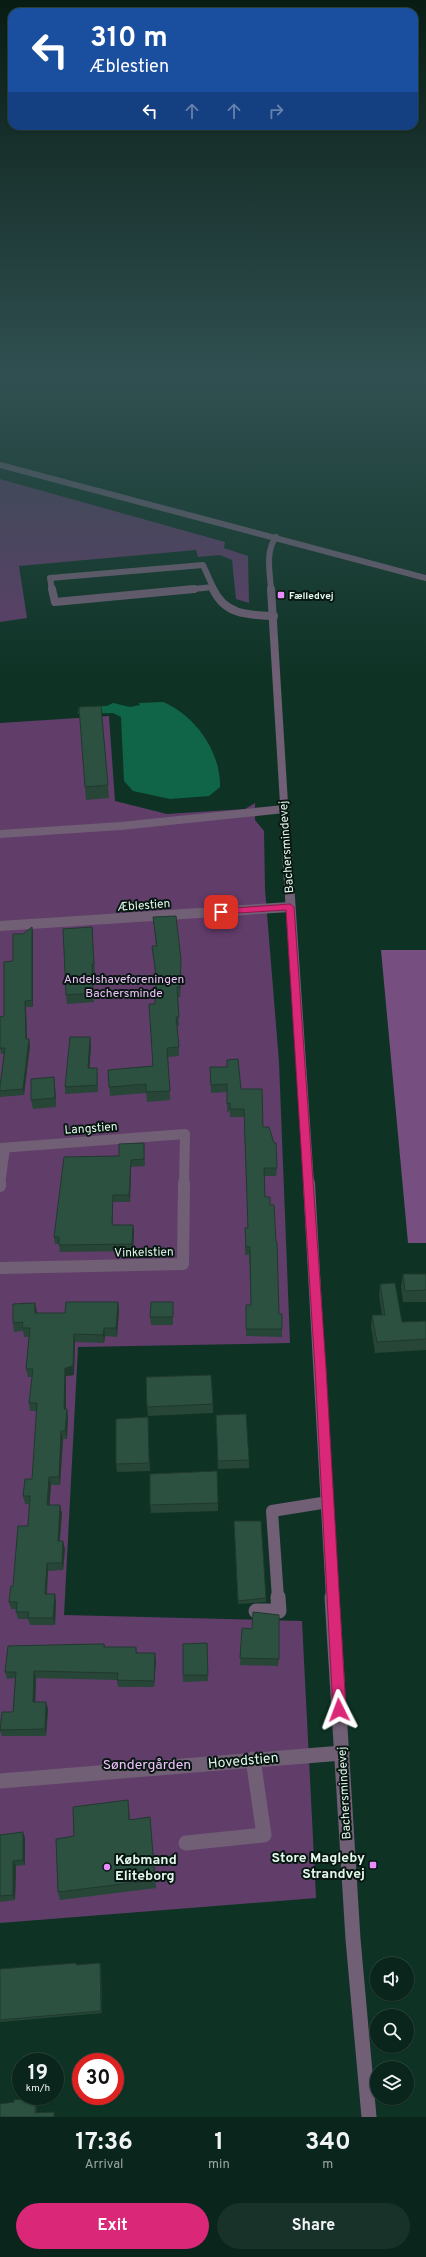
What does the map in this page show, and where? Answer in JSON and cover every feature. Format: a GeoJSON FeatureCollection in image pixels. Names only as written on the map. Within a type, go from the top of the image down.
{"type":"FeatureCollection","features":[{"type":"Feature","properties":{"kind":"street"},"geometry":{"type":"LineString","coordinates":[[52,478],[426,578]]}},
{"type":"Feature","properties":{"kind":"street","name":"Bachersmindevej"},"geometry":{"type":"LineString","coordinates":[[276,537],[270,545],[269,550],[284,809],[328,1502],[353,1949],[369,2117]]}},
{"type":"Feature","properties":{"kind":"street"},"geometry":{"type":"LineString","coordinates":[[212,587],[55,602],[50,578],[203,564],[218,601],[234,613],[246,616],[274,616]]}},
{"type":"Feature","properties":{"kind":"street"},"geometry":{"type":"LineString","coordinates":[[0,834],[121,826],[284,809]]}},
{"type":"Feature","properties":{"kind":"street","name":"Æblestien"},"geometry":{"type":"LineString","coordinates":[[0,926],[290,907]]}},
{"type":"Feature","properties":{"kind":"street","name":"Langstien"},"geometry":{"type":"LineString","coordinates":[[3,1148],[185,1134]]}},
{"type":"Feature","properties":{"kind":"street","name":"Vinkelstien"},"geometry":{"type":"LineString","coordinates":[[0,1268],[183,1264],[185,1134]]}},
{"type":"Feature","properties":{"kind":"street"},"geometry":{"type":"LineString","coordinates":[[0,1186],[3,1148]]}},
{"type":"Feature","properties":{"kind":"street"},"geometry":{"type":"LineString","coordinates":[[256,1611],[279,1611],[272,1511],[328,1502]]}},
{"type":"Feature","properties":{"kind":"street","name":"Hovedstien"},"geometry":{"type":"LineString","coordinates":[[0,1782],[253,1759],[342,1753]]}},
{"type":"Feature","properties":{"kind":"street"},"geometry":{"type":"LineString","coordinates":[[186,1843],[264,1835],[253,1759]]}},
{"type":"Feature","properties":{"kind":"green space"},"geometry":{"type":"Polygon","coordinates":[[[0,479],[225,542],[224,548],[248,556],[249,603],[236,599],[232,560],[220,555],[198,557],[196,550],[19,566],[27,618],[0,622],[0,479]]]}},
{"type":"Feature","properties":{"kind":"green space","name":"Søndergården"},"geometry":{"type":"Polygon","coordinates":[[[109,716],[115,801],[167,814],[245,809],[255,803],[255,820],[264,831],[265,889],[279,1062],[290,1343],[78,1347],[64,1615],[302,1621],[316,1898],[0,1923],[0,723],[109,716]]]}},
{"type":"Feature","properties":{"kind":"shaded area"},"geometry":{"type":"Polygon","coordinates":[[[163,702],[186,716],[204,736],[211,748],[219,774],[220,787],[209,796],[170,799],[133,791],[124,781],[121,717],[113,713],[78,714],[79,707],[107,706],[113,703],[130,707],[140,705],[139,703],[163,702]]]}},
{"type":"Feature","properties":{"kind":"shaded area"},"geometry":{"type":"Polygon","coordinates":[[[381,950],[426,950],[426,1243],[408,1243],[381,950]]]}},
{"type":"Feature","properties":{"kind":"building"},"geometry":{"type":"Polygon","coordinates":[[[101,706],[108,785],[85,787],[79,707],[101,706]]]}},
{"type":"Feature","properties":{"kind":"building"},"geometry":{"type":"Polygon","coordinates":[[[176,916],[181,960],[180,987],[177,987],[179,1017],[176,1017],[179,1047],[167,1048],[170,1091],[146,1092],[146,1084],[109,1087],[108,1070],[153,1066],[149,1004],[155,1004],[156,974],[152,946],[157,946],[153,917],[176,916]]]}},
{"type":"Feature","properties":{"kind":"building"},"geometry":{"type":"Polygon","coordinates":[[[32,927],[32,1000],[25,1001],[26,1039],[29,1039],[23,1089],[0,1091],[5,1048],[0,1048],[0,1017],[4,1016],[4,962],[13,961],[13,934],[23,934],[32,927]]]}},
{"type":"Feature","properties":{"kind":"building"},"geometry":{"type":"Polygon","coordinates":[[[92,927],[94,964],[92,964],[93,993],[66,995],[63,929],[92,927]]]}},
{"type":"Feature","properties":{"kind":"building"},"geometry":{"type":"Polygon","coordinates":[[[70,1037],[90,1037],[88,1068],[97,1068],[97,1085],[65,1087],[70,1037]]]}},
{"type":"Feature","properties":{"kind":"building"},"geometry":{"type":"Polygon","coordinates":[[[238,1059],[241,1089],[262,1089],[263,1127],[269,1127],[274,1143],[276,1143],[277,1168],[264,1168],[265,1197],[270,1197],[270,1205],[274,1205],[277,1242],[279,1314],[282,1314],[282,1329],[246,1329],[246,1305],[251,1305],[250,1247],[246,1247],[245,1228],[248,1228],[244,1109],[230,1109],[230,1103],[227,1104],[227,1084],[211,1085],[210,1067],[227,1067],[227,1060],[238,1059]]]}},
{"type":"Feature","properties":{"kind":"building"},"geometry":{"type":"Polygon","coordinates":[[[54,1077],[55,1098],[31,1100],[31,1079],[54,1077]]]}},
{"type":"Feature","properties":{"kind":"building"},"geometry":{"type":"Polygon","coordinates":[[[144,1143],[144,1159],[131,1160],[129,1195],[113,1195],[112,1225],[133,1225],[132,1244],[59,1245],[59,1237],[54,1237],[64,1157],[119,1156],[119,1144],[144,1143]]]}},
{"type":"Feature","properties":{"kind":"building"},"geometry":{"type":"Polygon","coordinates":[[[403,1274],[426,1274],[426,1290],[405,1291],[403,1274]]]}},
{"type":"Feature","properties":{"kind":"building"},"geometry":{"type":"Polygon","coordinates":[[[395,1283],[402,1322],[426,1321],[426,1339],[377,1342],[372,1315],[385,1315],[380,1284],[395,1283]]]}},
{"type":"Feature","properties":{"kind":"building"},"geometry":{"type":"Polygon","coordinates":[[[66,1302],[118,1302],[116,1328],[104,1328],[103,1335],[74,1334],[73,1366],[65,1368],[64,1409],[67,1409],[65,1431],[61,1431],[59,1477],[49,1477],[47,1505],[60,1505],[58,1541],[63,1541],[62,1563],[47,1563],[45,1594],[55,1594],[53,1618],[28,1618],[29,1612],[16,1612],[17,1602],[9,1602],[11,1586],[13,1586],[18,1526],[28,1526],[30,1496],[23,1496],[25,1479],[32,1479],[37,1403],[29,1403],[33,1369],[26,1369],[30,1328],[22,1328],[23,1322],[13,1323],[13,1304],[35,1303],[35,1313],[65,1313],[66,1302]]]}},
{"type":"Feature","properties":{"kind":"building"},"geometry":{"type":"Polygon","coordinates":[[[151,1302],[173,1302],[173,1317],[150,1317],[151,1302]]]}},
{"type":"Feature","properties":{"kind":"building"},"geometry":{"type":"Polygon","coordinates":[[[211,1375],[213,1404],[147,1407],[146,1377],[211,1375]]]}},
{"type":"Feature","properties":{"kind":"building"},"geometry":{"type":"Polygon","coordinates":[[[246,1414],[249,1460],[218,1461],[216,1415],[246,1414]]]}},
{"type":"Feature","properties":{"kind":"building"},"geometry":{"type":"Polygon","coordinates":[[[148,1417],[149,1463],[116,1464],[116,1419],[148,1417]]]}},
{"type":"Feature","properties":{"kind":"building"},"geometry":{"type":"Polygon","coordinates":[[[217,1471],[218,1503],[150,1505],[150,1474],[217,1471]]]}},
{"type":"Feature","properties":{"kind":"building"},"geometry":{"type":"Polygon","coordinates":[[[234,1521],[261,1521],[266,1598],[238,1601],[234,1521]]]}},
{"type":"Feature","properties":{"kind":"building"},"geometry":{"type":"Polygon","coordinates":[[[253,1612],[279,1615],[279,1659],[240,1658],[242,1628],[252,1629],[253,1612]]]}},
{"type":"Feature","properties":{"kind":"building"},"geometry":{"type":"Polygon","coordinates":[[[207,1643],[208,1675],[183,1675],[183,1644],[207,1643]]]}},
{"type":"Feature","properties":{"kind":"building"},"geometry":{"type":"Polygon","coordinates":[[[104,1644],[104,1647],[136,1647],[136,1653],[155,1653],[154,1681],[117,1680],[118,1673],[34,1671],[33,1702],[46,1702],[45,1729],[0,1730],[2,1712],[13,1712],[16,1672],[5,1672],[8,1646],[104,1644]]]}},
{"type":"Feature","properties":{"kind":"building","name":"Købmand Eliteborg"},"geometry":{"type":"Polygon","coordinates":[[[128,1800],[129,1820],[150,1817],[155,1880],[58,1892],[56,1839],[74,1836],[73,1807],[128,1800]]]}},
{"type":"Feature","properties":{"kind":"building"},"geometry":{"type":"Polygon","coordinates":[[[23,1832],[23,1860],[13,1861],[13,1895],[0,1896],[0,1835],[23,1832]]]}},
{"type":"Feature","properties":{"kind":"building"},"geometry":{"type":"Polygon","coordinates":[[[76,1963],[76,1965],[100,1963],[101,2011],[0,2020],[0,1969],[76,1963]]]}},
{"type":"Feature","properties":{"kind":"building"},"geometry":{"type":"Polygon","coordinates":[[[12,2102],[12,2105],[36,2105],[35,2113],[54,2112],[54,2117],[0,2117],[0,2104],[12,2102]]]}},
{"type":"Feature","properties":{"kind":"place","name":"Fælledvej"},"geometry":{"type":"Point","coordinates":[281,595]}},
{"type":"Feature","properties":{"kind":"place","name":"Store Magleby Strandvej"},"geometry":{"type":"Point","coordinates":[373,1865]}},
{"type":"Feature","properties":{"kind":"place","name":"Købmand Eliteborg"},"geometry":{"type":"Point","coordinates":[107,1867]}},
{"type":"Feature","properties":{"kind":"route"},"geometry":{"type":"LineString","coordinates":[[221,912],[290,907],[320,1368],[339,1710]]}},
{"type":"Feature","properties":{"kind":"park label","name":"Andelshaveforeningen Bachersminde"},"geometry":{"type":"Point","coordinates":[124,986]}}]}
